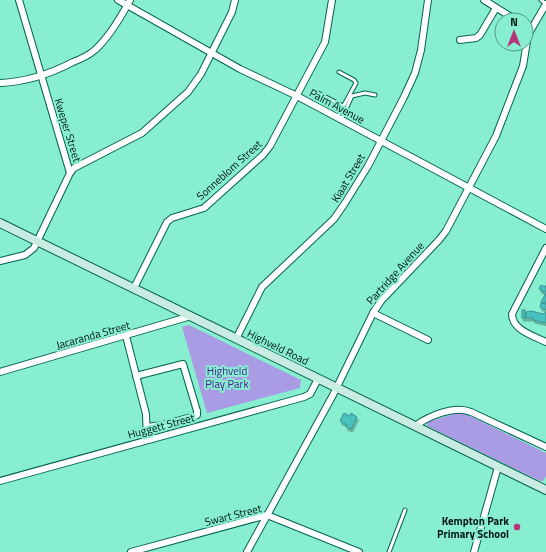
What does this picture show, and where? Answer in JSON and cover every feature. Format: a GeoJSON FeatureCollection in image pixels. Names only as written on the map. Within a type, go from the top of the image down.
{"type":"FeatureCollection","features":[{"type":"Feature","properties":{"kind":"street","name":"Kweper Street"},"geometry":{"type":"LineString","coordinates":[[0,261],[29,253],[34,248],[70,173],[19,0]]}},
{"type":"Feature","properties":{"kind":"street","name":"Palm Avenue"},"geometry":{"type":"LineString","coordinates":[[118,0],[129,2],[240,69],[297,96],[546,229]]}},
{"type":"Feature","properties":{"kind":"street"},"geometry":{"type":"LineString","coordinates":[[70,173],[82,163],[146,130],[188,92],[212,53],[232,12],[235,0]]}},
{"type":"Feature","properties":{"kind":"street","name":"Sonneblom Street"},"geometry":{"type":"LineString","coordinates":[[134,288],[167,222],[172,218],[204,208],[263,155],[270,146],[324,42],[332,0]]}},
{"type":"Feature","properties":{"kind":"street","name":"Kiaat Street"},"geometry":{"type":"LineString","coordinates":[[236,339],[262,287],[334,219],[364,172],[404,98],[415,73],[422,50],[428,0]]}},
{"type":"Feature","properties":{"kind":"street"},"geometry":{"type":"LineString","coordinates":[[484,0],[503,12]]}},
{"type":"Feature","properties":{"kind":"street"},"geometry":{"type":"LineString","coordinates":[[0,83],[41,76],[94,51],[104,40],[129,2]]}},
{"type":"Feature","properties":{"kind":"street","name":"Partridge Avenue"},"geometry":{"type":"LineString","coordinates":[[534,20],[546,4]]}},
{"type":"Feature","properties":{"kind":"street"},"geometry":{"type":"LineString","coordinates":[[460,40],[476,38],[480,35],[496,8]]}},
{"type":"Feature","properties":{"kind":"street","name":"Partridge Avenue"},"geometry":{"type":"LineString","coordinates":[[247,552],[336,388],[373,313],[381,301],[442,236],[496,136],[514,93],[524,62],[525,52]]}},
{"type":"Feature","properties":{"kind":"street","name":"Highveld Road"},"geometry":{"type":"LineString","coordinates":[[0,223],[498,467],[546,489]]}},
{"type":"Feature","properties":{"kind":"street"},"geometry":{"type":"LineString","coordinates":[[546,248],[512,314],[513,323],[519,328],[546,342]]}},
{"type":"Feature","properties":{"kind":"street"},"geometry":{"type":"LineString","coordinates":[[373,313],[428,340]]}},
{"type":"Feature","properties":{"kind":"street","name":"Jacaranda Street"},"geometry":{"type":"LineString","coordinates":[[0,372],[191,316]]}},
{"type":"Feature","properties":{"kind":"street"},"geometry":{"type":"LineString","coordinates":[[126,336],[146,414],[147,440]]}},
{"type":"Feature","properties":{"kind":"street"},"geometry":{"type":"LineString","coordinates":[[136,376],[183,364],[197,411],[197,415],[195,416],[162,425],[147,427]]}},
{"type":"Feature","properties":{"kind":"street","name":"Huggett Street"},"geometry":{"type":"LineString","coordinates":[[0,481],[304,398],[310,394],[318,379]]}},
{"type":"Feature","properties":{"kind":"street"},"geometry":{"type":"LineString","coordinates":[[415,426],[430,417],[463,409],[546,447]]}},
{"type":"Feature","properties":{"kind":"street"},"geometry":{"type":"LineString","coordinates":[[474,552],[498,467]]}},
{"type":"Feature","properties":{"kind":"street","name":"Swart Street"},"geometry":{"type":"LineString","coordinates":[[131,552],[267,515],[359,552]]}},
{"type":"Feature","properties":{"kind":"lane"},"geometry":{"type":"LineString","coordinates":[[541,0],[546,4]]}},
{"type":"Feature","properties":{"kind":"lane"},"geometry":{"type":"LineString","coordinates":[[339,72],[354,80],[356,83],[339,119]]}},
{"type":"Feature","properties":{"kind":"lane"},"geometry":{"type":"LineString","coordinates":[[318,93],[344,106]]}},
{"type":"Feature","properties":{"kind":"lane"},"geometry":{"type":"LineString","coordinates":[[339,119],[352,96],[365,93],[375,95]]}},
{"type":"Feature","properties":{"kind":"lane"},"geometry":{"type":"LineString","coordinates":[[389,552],[405,510]]}},
{"type":"Feature","properties":{"kind":"green space","name":"Highveld Play Park"},"geometry":{"type":"Polygon","coordinates":[[[189,325],[301,380],[300,388],[207,413],[182,327],[189,325]]]}},
{"type":"Feature","properties":{"kind":"green space"},"geometry":{"type":"Polygon","coordinates":[[[457,413],[462,413],[472,417],[546,453],[546,476],[543,481],[540,481],[427,426],[428,422],[457,413]]]}},
{"type":"Feature","properties":{"kind":"building"},"geometry":{"type":"Polygon","coordinates":[[[541,285],[545,287],[546,285],[546,292],[539,289],[541,285]]]}},
{"type":"Feature","properties":{"kind":"building"},"geometry":{"type":"Polygon","coordinates":[[[546,293],[546,303],[541,302],[546,293]]]}},
{"type":"Feature","properties":{"kind":"building"},"geometry":{"type":"Polygon","coordinates":[[[541,303],[546,304],[546,310],[540,307],[541,303]]]}},
{"type":"Feature","properties":{"kind":"building"},"geometry":{"type":"Polygon","coordinates":[[[522,310],[525,310],[525,318],[522,318],[522,310]]]}},
{"type":"Feature","properties":{"kind":"building"},"geometry":{"type":"Polygon","coordinates":[[[531,311],[543,314],[546,312],[546,323],[533,320],[533,318],[526,318],[526,312],[531,311]]]}},
{"type":"Feature","properties":{"kind":"building"},"geometry":{"type":"Polygon","coordinates":[[[344,413],[350,416],[351,413],[357,417],[351,429],[346,427],[347,425],[340,421],[344,413]]]}},
{"type":"Feature","properties":{"kind":"place","name":"Kempton Park Primary School"},"geometry":{"type":"Point","coordinates":[517,527]}}]}
